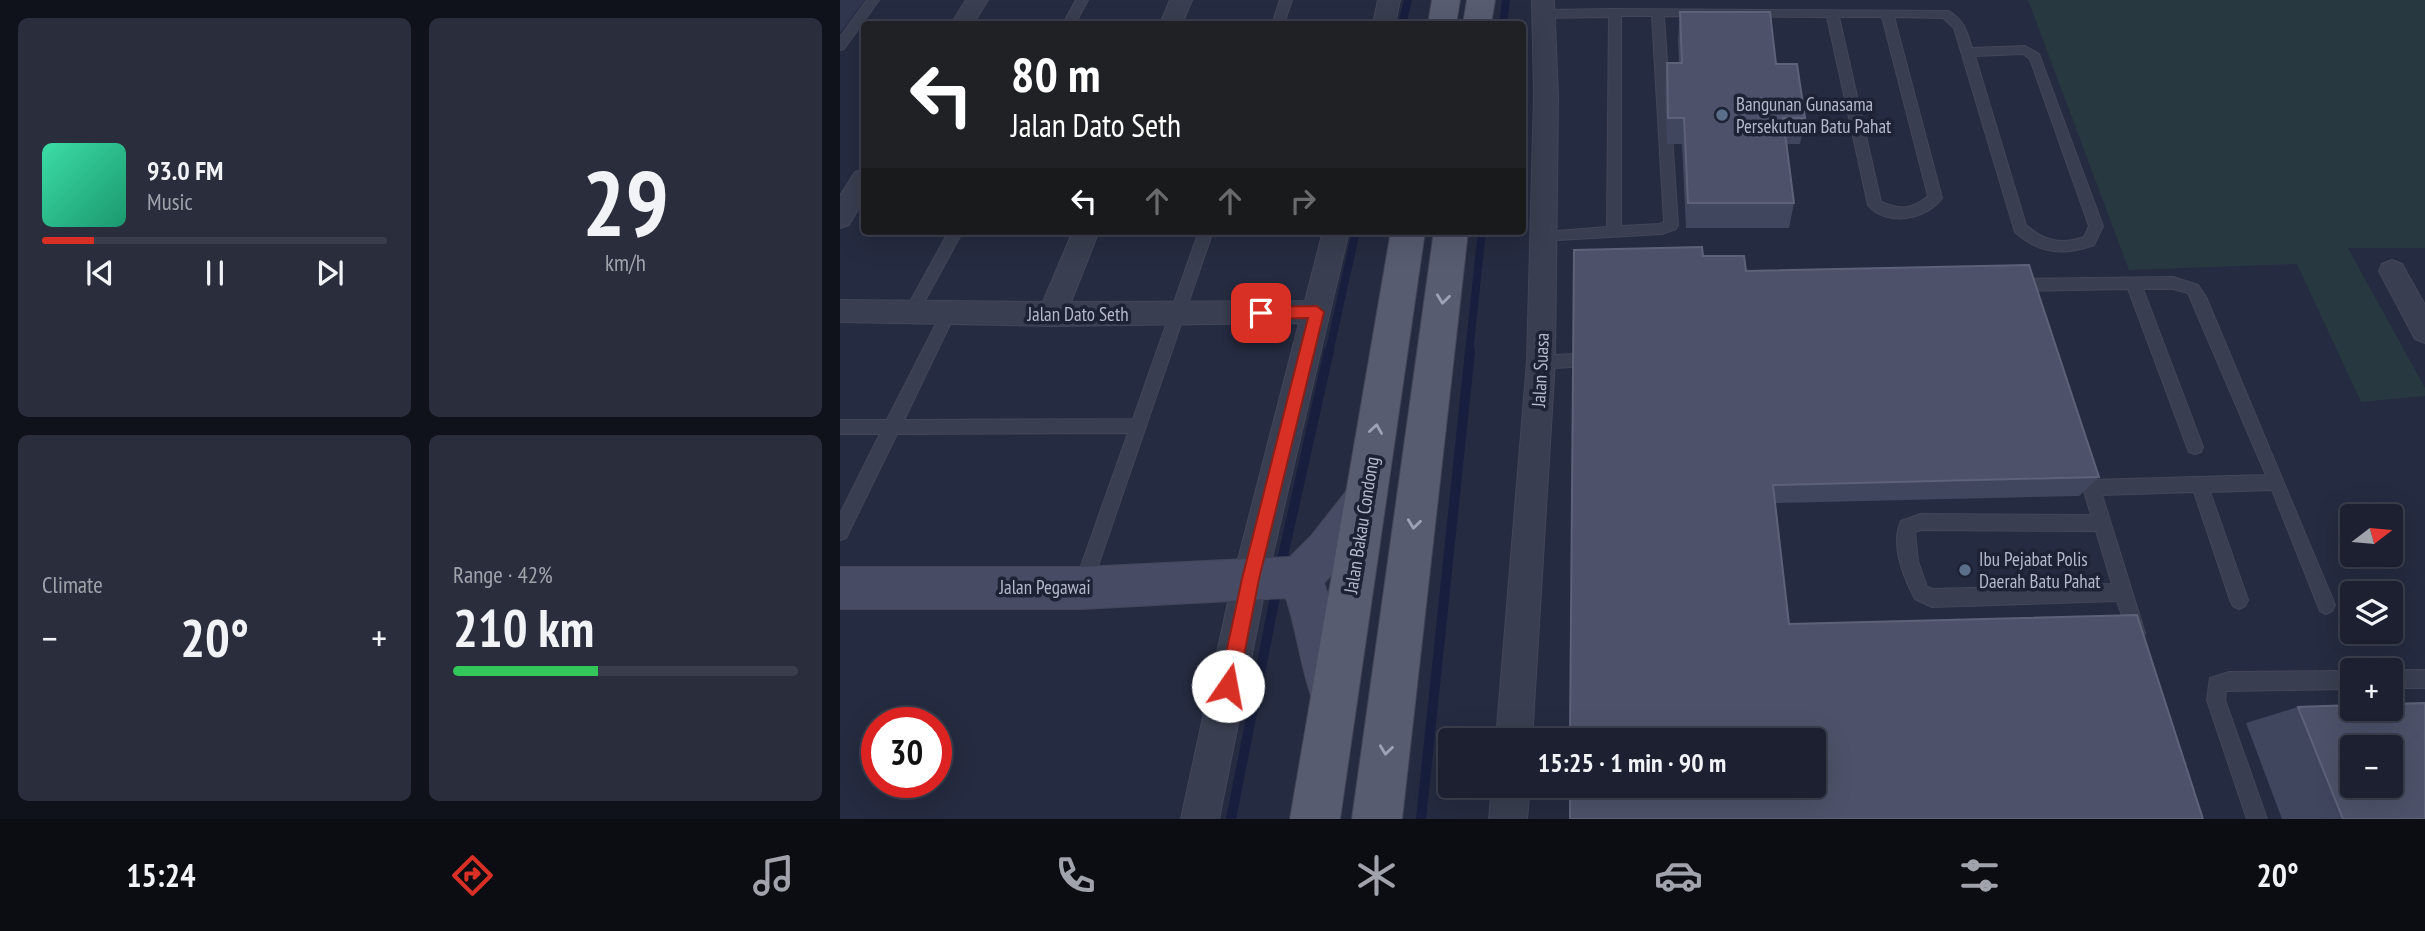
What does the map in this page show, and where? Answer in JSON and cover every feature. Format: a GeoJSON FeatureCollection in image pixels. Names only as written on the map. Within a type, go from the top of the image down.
{"type":"FeatureCollection","features":[{"type":"Feature","properties":{"kind":"main road"},"geometry":{"type":"LineString","coordinates":[[1442,21],[1446,0]]}},
{"type":"Feature","properties":{"kind":"main road"},"geometry":{"type":"LineString","coordinates":[[1477,21],[1480,0]]}},
{"type":"Feature","properties":{"kind":"main road","name":"Jalan Bakau Condong"},"geometry":{"type":"LineString","coordinates":[[1315,819],[1407,235]]}},
{"type":"Feature","properties":{"kind":"main road"},"geometry":{"type":"LineString","coordinates":[[1377,819],[1450,235]]}},
{"type":"Feature","properties":{"kind":"street"},"geometry":{"type":"LineString","coordinates":[[964,21],[977,0]]}},
{"type":"Feature","properties":{"kind":"street"},"geometry":{"type":"LineString","coordinates":[[1172,21],[1181,0]]}},
{"type":"Feature","properties":{"kind":"street"},"geometry":{"type":"LineString","coordinates":[[1385,21],[1390,0]]}},
{"type":"Feature","properties":{"kind":"street","name":"Jalan Suasa"},"geometry":{"type":"LineString","coordinates":[[1515,728],[1541,361],[1546,95],[1543,7]]}},
{"type":"Feature","properties":{"kind":"street"},"geometry":{"type":"LineString","coordinates":[[840,218],[861,185]]}},
{"type":"Feature","properties":{"kind":"street"},"geometry":{"type":"LineString","coordinates":[[1052,314],[1084,235]]}},
{"type":"Feature","properties":{"kind":"street"},"geometry":{"type":"LineString","coordinates":[[1200,819],[1275,578],[1317,312],[1335,235]]}},
{"type":"Feature","properties":{"kind":"street"},"geometry":{"type":"LineString","coordinates":[[2392,271],[2425,331]]}},
{"type":"Feature","properties":{"kind":"street","name":"Jalan Dato Seth"},"geometry":{"type":"LineString","coordinates":[[840,311],[948,314],[1317,312]]}},
{"type":"Feature","properties":{"kind":"street"},"geometry":{"type":"LineString","coordinates":[[1275,578],[1326,550],[1366,497]]}},
{"type":"Feature","properties":{"kind":"street"},"geometry":{"type":"LineString","coordinates":[[1275,578],[1314,613],[1325,656],[1333,706]]}},
{"type":"Feature","properties":{"kind":"street","name":"Jalan Pegawai"},"geometry":{"type":"LineString","coordinates":[[840,587],[1082,588],[1275,578]]}},
{"type":"Feature","properties":{"kind":"street"},"geometry":{"type":"LineString","coordinates":[[1508,819],[1510,798]]}},
{"type":"Feature","properties":{"kind":"lane"},"geometry":{"type":"LineString","coordinates":[[840,46],[873,0]]}},
{"type":"Feature","properties":{"kind":"lane"},"geometry":{"type":"LineString","coordinates":[[1071,21],[1082,0]]}},
{"type":"Feature","properties":{"kind":"lane"},"geometry":{"type":"LineString","coordinates":[[1279,21],[1286,0]]}},
{"type":"Feature","properties":{"kind":"lane"},"geometry":{"type":"LineString","coordinates":[[1543,7],[1615,12],[1945,14],[1954,19],[1960,27],[1967,52],[2020,228],[2040,244],[2054,248],[2071,248],[2089,241],[2096,226],[2035,57],[2025,50],[1967,52]]}},
{"type":"Feature","properties":{"kind":"lane"},"geometry":{"type":"LineString","coordinates":[[1614,232],[1615,12]]}},
{"type":"Feature","properties":{"kind":"lane"},"geometry":{"type":"LineString","coordinates":[[1545,237],[1662,229],[1671,225],[1658,12]]}},
{"type":"Feature","properties":{"kind":"lane"},"geometry":{"type":"LineString","coordinates":[[1832,13],[1875,205],[1903,214],[1921,211],[1935,198],[1887,13]]}},
{"type":"Feature","properties":{"kind":"lane"},"geometry":{"type":"LineString","coordinates":[[911,313],[954,235]]}},
{"type":"Feature","properties":{"kind":"lane"},"geometry":{"type":"LineString","coordinates":[[1082,588],[1205,235]]}},
{"type":"Feature","properties":{"kind":"lane"},"geometry":{"type":"LineString","coordinates":[[2133,283],[2195,447]]}},
{"type":"Feature","properties":{"kind":"lane"},"geometry":{"type":"LineString","coordinates":[[1991,285],[2034,291],[2133,283],[2183,285],[2193,289],[2199,297],[2277,482],[2326,605]]}},
{"type":"Feature","properties":{"kind":"lane"},"geometry":{"type":"LineString","coordinates":[[840,532],[948,314]]}},
{"type":"Feature","properties":{"kind":"lane"},"geometry":{"type":"LineString","coordinates":[[1541,361],[1575,360]]}},
{"type":"Feature","properties":{"kind":"lane"},"geometry":{"type":"LineString","coordinates":[[840,427],[890,429],[1139,426]]}},
{"type":"Feature","properties":{"kind":"lane"},"geometry":{"type":"LineString","coordinates":[[2139,646],[2089,482],[2200,486],[2277,482]]}},
{"type":"Feature","properties":{"kind":"lane"},"geometry":{"type":"LineString","coordinates":[[2200,486],[2239,600]]}},
{"type":"Feature","properties":{"kind":"lane"},"geometry":{"type":"LineString","coordinates":[[2102,523],[1920,522],[1907,527],[1905,543],[1913,580],[1921,593],[1932,598],[2123,592]]}},
{"type":"Feature","properties":{"kind":"lane"},"geometry":{"type":"LineString","coordinates":[[2403,679],[2425,679]]}},
{"type":"Feature","properties":{"kind":"lane"},"geometry":{"type":"LineString","coordinates":[[2257,819],[2216,700],[2217,685],[2230,681],[2340,680]]}},
{"type":"Feature","properties":{"kind":"shaded area"},"geometry":{"type":"Polygon","coordinates":[[[2028,0],[2425,0],[2425,248],[2348,248],[2425,388],[2425,396],[2361,402],[2297,264],[2129,270],[2028,0]]]}},
{"type":"Feature","properties":{"kind":"building"},"geometry":{"type":"Polygon","coordinates":[[[1680,12],[1770,12],[1776,64],[1797,64],[1805,118],[1783,118],[1794,203],[1688,203],[1684,118],[1668,118],[1667,63],[1682,63],[1680,12]]]}},
{"type":"Feature","properties":{"kind":"building"},"geometry":{"type":"Polygon","coordinates":[[[1702,247],[1703,256],[1744,256],[1746,271],[2029,265],[2099,477],[1773,485],[1789,624],[2137,615],[2203,819],[1570,819],[1570,798],[1826,798],[1826,728],[1570,728],[1574,250],[1702,247]]]}},
{"type":"Feature","properties":{"kind":"building"},"geometry":{"type":"Polygon","coordinates":[[[2425,703],[2425,819],[2343,819],[2298,707],[2340,705],[2340,721],[2403,721],[2403,704],[2425,703]]]}},
{"type":"Feature","properties":{"kind":"waterway"},"geometry":{"type":"LineString","coordinates":[[1403,21],[1408,0]]}},
{"type":"Feature","properties":{"kind":"waterway"},"geometry":{"type":"LineString","coordinates":[[1503,21],[1506,0]]}},
{"type":"Feature","properties":{"kind":"waterway"},"geometry":{"type":"LineString","coordinates":[[1329,353],[1355,235]]}},
{"type":"Feature","properties":{"kind":"waterway"},"geometry":{"type":"LineString","coordinates":[[1469,353],[1482,235]]}},
{"type":"Feature","properties":{"kind":"waterway"},"geometry":{"type":"LineString","coordinates":[[1280,569],[1329,351]]}},
{"type":"Feature","properties":{"kind":"waterway"},"geometry":{"type":"LineString","coordinates":[[1421,819],[1470,351]]}},
{"type":"Feature","properties":{"kind":"waterway"},"geometry":{"type":"LineString","coordinates":[[1231,819],[1277,587]]}},
{"type":"Feature","properties":{"kind":"place","name":"Bangunan Gunasama Persekutuan Batu Pahat"},"geometry":{"type":"Point","coordinates":[1722,115]}},
{"type":"Feature","properties":{"kind":"place","name":"Ibu Pejabat Polis Daerah Batu Pahat"},"geometry":{"type":"Point","coordinates":[1965,570]}},
{"type":"Feature","properties":{"kind":"route"},"geometry":{"type":"LineString","coordinates":[[1228,686],[1250,579],[1317,312],[1261,313]]}}]}
